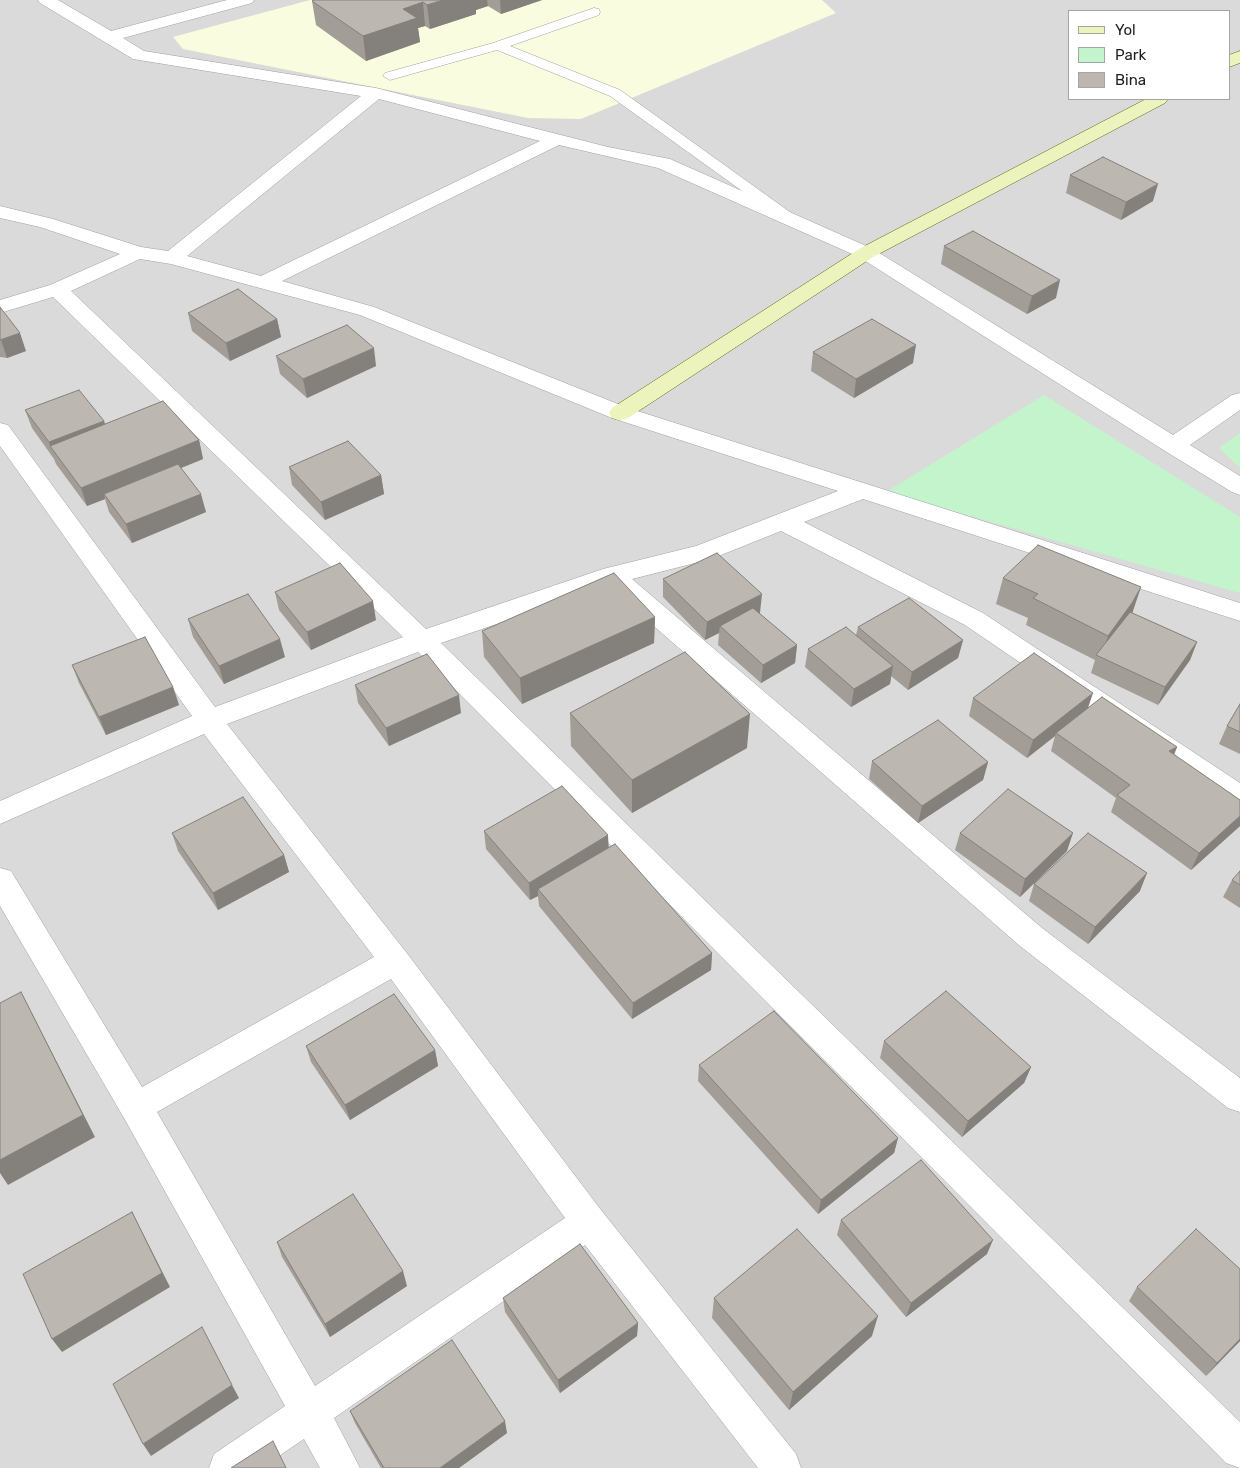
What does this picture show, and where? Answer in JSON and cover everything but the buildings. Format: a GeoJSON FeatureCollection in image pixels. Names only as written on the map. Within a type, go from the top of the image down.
{"type":"FeatureCollection","features":[{"type":"Feature","properties":{"kind":"street"},"geometry":{"type":"LineString","coordinates":[[46,0],[139,55],[376,93],[556,140],[663,163],[866,253],[1240,488]]}},
{"type":"Feature","properties":{"kind":"street"},"geometry":{"type":"LineString","coordinates":[[108,37],[246,0]]}},
{"type":"Feature","properties":{"kind":"street"},"geometry":{"type":"LineString","coordinates":[[172,258],[376,93]]}},
{"type":"Feature","properties":{"kind":"street"},"geometry":{"type":"LineString","coordinates":[[620,413],[866,253],[1158,100]]}},
{"type":"Feature","properties":{"kind":"street"},"geometry":{"type":"LineString","coordinates":[[262,283],[556,140]]}},
{"type":"Feature","properties":{"kind":"street"},"geometry":{"type":"LineString","coordinates":[[0,212],[46,223],[138,253],[172,258],[367,311],[620,413],[1240,612]]}},
{"type":"Feature","properties":{"kind":"street"},"geometry":{"type":"LineString","coordinates":[[0,307],[57,289],[138,253]]}},
{"type":"Feature","properties":{"kind":"street"},"geometry":{"type":"LineString","coordinates":[[57,289],[422,640],[1240,1449]]}},
{"type":"Feature","properties":{"kind":"street"},"geometry":{"type":"LineString","coordinates":[[1173,446],[1240,400]]}},
{"type":"Feature","properties":{"kind":"street"},"geometry":{"type":"LineString","coordinates":[[0,430],[209,720],[395,961],[590,1222],[782,1468]]}},
{"type":"Feature","properties":{"kind":"street"},"geometry":{"type":"LineString","coordinates":[[0,813],[209,720],[422,640],[612,575],[702,553],[862,491]]}},
{"type":"Feature","properties":{"kind":"street"},"geometry":{"type":"LineString","coordinates":[[783,522],[974,619],[1240,798]]}},
{"type":"Feature","properties":{"kind":"street"},"geometry":{"type":"LineString","coordinates":[[612,575],[1031,937],[1240,1097]]}},
{"type":"Feature","properties":{"kind":"street"},"geometry":{"type":"LineString","coordinates":[[0,880],[136,1107],[341,1468]]}},
{"type":"Feature","properties":{"kind":"street"},"geometry":{"type":"LineString","coordinates":[[136,1107],[395,961]]}},
{"type":"Feature","properties":{"kind":"street"},"geometry":{"type":"LineString","coordinates":[[228,1468],[590,1222]]}},
{"type":"Feature","properties":{"kind":"lane"},"geometry":{"type":"LineString","coordinates":[[390,76],[498,46],[594,12]]}},
{"type":"Feature","properties":{"kind":"lane"},"geometry":{"type":"LineString","coordinates":[[498,46],[615,93],[794,221]]}},
{"type":"Feature","properties":{"kind":"shaded area"},"geometry":{"type":"Polygon","coordinates":[[[0,0],[1240,0],[1240,1468],[0,1468],[0,0]]]}},
{"type":"Feature","properties":{"kind":"shaded area"},"geometry":{"type":"Polygon","coordinates":[[[310,0],[822,0],[836,13],[581,119],[528,118],[183,49],[173,37],[310,0]]]}},
{"type":"Feature","properties":{"kind":"green space"},"geometry":{"type":"Polygon","coordinates":[[[1044,395],[1240,517],[1240,593],[886,492],[1044,395]]]}},
{"type":"Feature","properties":{"kind":"green space"},"geometry":{"type":"Polygon","coordinates":[[[1240,433],[1240,468],[1219,448],[1240,433]]]}}]}
